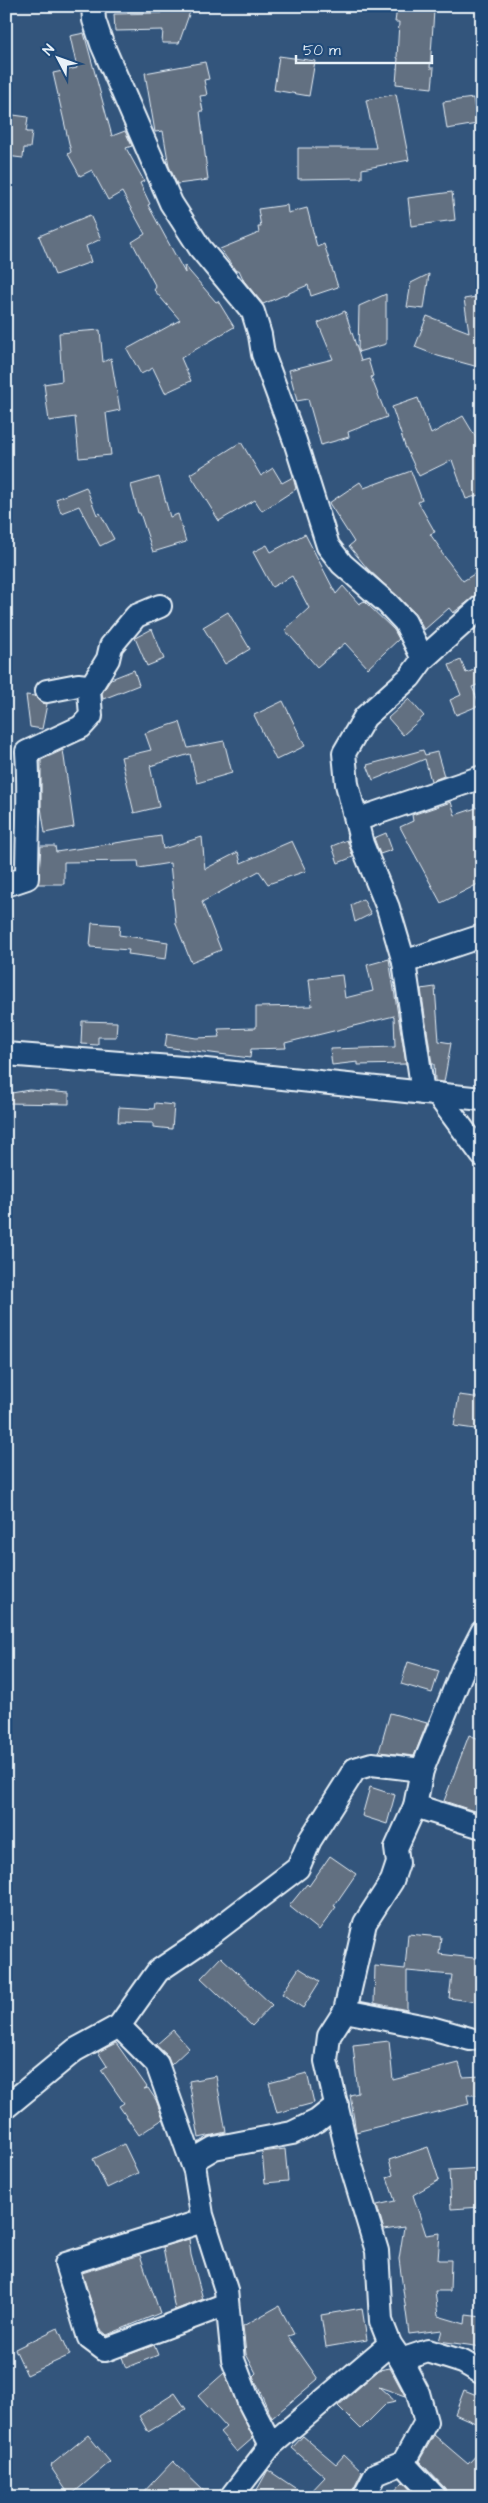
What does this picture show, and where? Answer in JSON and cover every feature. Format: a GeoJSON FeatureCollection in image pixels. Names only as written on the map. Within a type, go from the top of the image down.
{"type":"FeatureCollection","features":[{"type":"Feature","properties":{"kind":"street"},"geometry":{"type":"LineString","coordinates":[[93,6],[94,20],[102,44],[172,202],[200,248],[253,312],[262,354],[295,441],[328,546],[342,564],[388,604],[405,622],[423,660]]}},
{"type":"Feature","properties":{"kind":"street"},"geometry":{"type":"LineString","coordinates":[[89,690],[108,659],[111,646],[136,616],[160,606]]}},
{"type":"Feature","properties":{"kind":"street"},"geometry":{"type":"LineString","coordinates":[[482,606],[423,660],[410,677],[365,717],[344,753],[347,784],[362,844],[388,908],[404,962],[430,1094],[482,1155]]}},
{"type":"Feature","properties":{"kind":"street"},"geometry":{"type":"LineString","coordinates":[[6,885],[27,878],[30,793],[27,752],[81,727],[91,716],[87,686],[78,685],[47,690]]}},
{"type":"Feature","properties":{"kind":"street"},"geometry":{"type":"LineString","coordinates":[[356,820],[482,777]]}},
{"type":"Feature","properties":{"kind":"street"},"geometry":{"type":"LineString","coordinates":[[404,962],[482,936]]}},
{"type":"Feature","properties":{"kind":"street"},"geometry":{"type":"LineString","coordinates":[[6,1054],[196,1069],[482,1098]]}},
{"type":"Feature","properties":{"kind":"street"},"geometry":{"type":"LineString","coordinates":[[364,2497],[376,2474],[403,2463],[426,2422],[418,2393],[395,2352],[381,2321],[377,2251],[348,2155],[326,2061],[329,2036],[344,2011],[365,1923],[392,1881],[398,1863],[396,1848],[415,1806],[422,1770],[464,1669],[482,1632]]}},
{"type":"Feature","properties":{"kind":"street"},"geometry":{"type":"LineString","coordinates":[[6,2107],[75,2050],[119,2026],[158,1971],[198,1944],[298,1868],[310,1840],[355,1768],[372,1764],[422,1770]]}},
{"type":"Feature","properties":{"kind":"street"},"geometry":{"type":"LineString","coordinates":[[415,1806],[482,1827]]}},
{"type":"Feature","properties":{"kind":"street"},"geometry":{"type":"LineString","coordinates":[[344,2011],[431,2028],[470,2039]]}},
{"type":"Feature","properties":{"kind":"street"},"geometry":{"type":"LineString","coordinates":[[119,2026],[157,2064],[192,2161],[204,2221],[226,2290],[233,2360],[248,2402],[271,2445]]}},
{"type":"Feature","properties":{"kind":"street"},"geometry":{"type":"LineString","coordinates":[[192,2161],[214,2148],[292,2134],[317,2122],[336,2105]]}},
{"type":"Feature","properties":{"kind":"street"},"geometry":{"type":"LineString","coordinates":[[204,2221],[66,2264],[89,2338],[105,2350],[227,2304]]}},
{"type":"Feature","properties":{"kind":"street"},"geometry":{"type":"LineString","coordinates":[[231,2497],[271,2445],[395,2352],[428,2351],[463,2362],[482,2372]]}},
{"type":"Feature","properties":{"kind":"street"},"geometry":{"type":"LineString","coordinates":[[403,2463],[435,2497]]}},
{"type":"Feature","properties":{"kind":"building"},"geometry":{"type":"Polygon","coordinates":[[[163,6],[192,6],[179,43],[162,43],[163,30],[115,31],[114,14],[161,13],[163,6]]]}},
{"type":"Feature","properties":{"kind":"building"},"geometry":{"type":"Polygon","coordinates":[[[397,8],[434,11],[430,68],[434,68],[432,88],[396,84],[399,22],[395,22],[397,8]]]}},
{"type":"Feature","properties":{"kind":"building"},"geometry":{"type":"Polygon","coordinates":[[[84,33],[112,136],[125,131],[132,146],[126,148],[144,181],[140,183],[150,204],[148,205],[185,273],[184,265],[216,302],[218,301],[234,327],[181,358],[191,381],[165,393],[153,368],[141,374],[127,349],[180,320],[154,290],[156,287],[132,242],[145,234],[122,192],[108,200],[92,170],[80,176],[68,154],[71,152],[53,73],[77,68],[70,36],[84,33]]]}},
{"type":"Feature","properties":{"kind":"building"},"geometry":{"type":"Polygon","coordinates":[[[279,56],[315,61],[309,96],[274,90],[279,56]]]}},
{"type":"Feature","properties":{"kind":"building"},"geometry":{"type":"Polygon","coordinates":[[[205,62],[209,79],[204,80],[207,95],[200,96],[203,111],[200,111],[208,180],[177,184],[169,166],[163,131],[155,132],[145,73],[205,62]]]}},
{"type":"Feature","properties":{"kind":"building"},"geometry":{"type":"Polygon","coordinates":[[[396,94],[409,160],[362,169],[362,178],[298,179],[298,148],[376,148],[366,100],[396,94]]]}},
{"type":"Feature","properties":{"kind":"building"},"geometry":{"type":"Polygon","coordinates":[[[473,98],[477,124],[447,129],[443,102],[473,98]]]}},
{"type":"Feature","properties":{"kind":"building"},"geometry":{"type":"Polygon","coordinates":[[[6,114],[28,117],[26,132],[32,132],[30,148],[24,148],[23,158],[6,156],[6,114]]]}},
{"type":"Feature","properties":{"kind":"building"},"geometry":{"type":"Polygon","coordinates":[[[452,192],[455,220],[411,226],[408,198],[452,192]]]}},
{"type":"Feature","properties":{"kind":"building"},"geometry":{"type":"Polygon","coordinates":[[[287,205],[288,213],[307,208],[317,247],[324,244],[338,287],[311,296],[308,285],[263,304],[244,281],[239,270],[236,271],[220,249],[259,233],[258,227],[261,227],[258,209],[287,205]]]}},
{"type":"Feature","properties":{"kind":"building"},"geometry":{"type":"Polygon","coordinates":[[[90,215],[101,239],[86,246],[91,262],[55,275],[39,236],[90,215]]]}},
{"type":"Feature","properties":{"kind":"building"},"geometry":{"type":"Polygon","coordinates":[[[429,274],[424,309],[407,307],[411,283],[429,274]]]}},
{"type":"Feature","properties":{"kind":"building"},"geometry":{"type":"Polygon","coordinates":[[[386,294],[386,344],[358,352],[359,306],[386,294]]]}},
{"type":"Feature","properties":{"kind":"building"},"geometry":{"type":"Polygon","coordinates":[[[482,296],[482,368],[438,356],[415,347],[427,316],[469,332],[464,299],[482,296]]]}},
{"type":"Feature","properties":{"kind":"building"},"geometry":{"type":"Polygon","coordinates":[[[345,311],[361,361],[368,359],[373,376],[371,377],[387,417],[348,432],[349,437],[321,445],[308,399],[297,401],[289,370],[333,359],[318,323],[345,311]]]}},
{"type":"Feature","properties":{"kind":"building"},"geometry":{"type":"Polygon","coordinates":[[[100,330],[103,362],[111,358],[120,410],[106,413],[111,455],[79,458],[75,417],[49,421],[44,384],[62,381],[59,333],[100,330]]]}},
{"type":"Feature","properties":{"kind":"building"},"geometry":{"type":"Polygon","coordinates":[[[418,398],[431,434],[463,416],[478,441],[476,442],[482,458],[482,494],[466,499],[452,460],[419,476],[405,446],[392,407],[418,398]]]}},
{"type":"Feature","properties":{"kind":"building"},"geometry":{"type":"Polygon","coordinates":[[[241,442],[261,476],[273,468],[282,483],[293,477],[296,489],[262,511],[255,500],[219,521],[190,474],[241,442]]]}},
{"type":"Feature","properties":{"kind":"building"},"geometry":{"type":"Polygon","coordinates":[[[411,471],[422,500],[418,502],[435,532],[430,534],[441,552],[463,581],[482,569],[482,591],[453,613],[449,608],[424,630],[415,613],[367,568],[349,546],[354,542],[329,503],[360,482],[364,488],[411,471]]]}},
{"type":"Feature","properties":{"kind":"building"},"geometry":{"type":"Polygon","coordinates":[[[159,477],[170,517],[178,514],[186,542],[153,552],[140,513],[138,513],[131,485],[159,477]]]}},
{"type":"Feature","properties":{"kind":"building"},"geometry":{"type":"Polygon","coordinates":[[[86,487],[97,515],[100,513],[114,539],[100,546],[79,506],[61,513],[56,499],[86,487]]]}},
{"type":"Feature","properties":{"kind":"building"},"geometry":{"type":"Polygon","coordinates":[[[305,534],[336,594],[343,586],[359,604],[364,601],[394,630],[399,639],[368,668],[345,643],[317,667],[285,630],[309,608],[292,576],[272,587],[253,552],[267,545],[271,552],[305,534]]]}},
{"type":"Feature","properties":{"kind":"building"},"geometry":{"type":"Polygon","coordinates":[[[228,612],[250,649],[225,664],[203,627],[228,612]]]}},
{"type":"Feature","properties":{"kind":"building"},"geometry":{"type":"Polygon","coordinates":[[[152,629],[164,659],[147,666],[135,638],[152,629]]]}},
{"type":"Feature","properties":{"kind":"building"},"geometry":{"type":"Polygon","coordinates":[[[461,660],[466,673],[482,667],[482,683],[472,687],[480,705],[456,715],[450,700],[461,695],[449,665],[461,660]]]}},
{"type":"Feature","properties":{"kind":"building"},"geometry":{"type":"Polygon","coordinates":[[[134,670],[139,685],[103,699],[102,693],[111,679],[134,670]]]}},
{"type":"Feature","properties":{"kind":"building"},"geometry":{"type":"Polygon","coordinates":[[[26,695],[35,696],[42,703],[47,704],[42,729],[30,727],[26,695]]]}},
{"type":"Feature","properties":{"kind":"building"},"geometry":{"type":"Polygon","coordinates":[[[409,699],[424,716],[403,735],[388,718],[409,699]]]}},
{"type":"Feature","properties":{"kind":"building"},"geometry":{"type":"Polygon","coordinates":[[[283,701],[305,746],[276,760],[254,715],[283,701]]]}},
{"type":"Feature","properties":{"kind":"building"},"geometry":{"type":"Polygon","coordinates":[[[180,722],[188,748],[224,741],[232,773],[197,783],[190,754],[150,766],[159,807],[134,813],[121,757],[151,750],[145,733],[180,722]]]}},
{"type":"Feature","properties":{"kind":"building"},"geometry":{"type":"Polygon","coordinates":[[[63,750],[74,827],[45,833],[41,807],[41,760],[63,750]]]}},
{"type":"Feature","properties":{"kind":"building"},"geometry":{"type":"Polygon","coordinates":[[[423,750],[425,755],[437,752],[444,776],[431,781],[425,759],[373,780],[367,765],[423,750]]]}},
{"type":"Feature","properties":{"kind":"building"},"geometry":{"type":"Polygon","coordinates":[[[451,802],[455,815],[482,806],[482,882],[441,903],[400,827],[413,821],[412,815],[451,802]]]}},
{"type":"Feature","properties":{"kind":"building"},"geometry":{"type":"Polygon","coordinates":[[[386,833],[392,850],[380,854],[374,838],[386,833]]]}},
{"type":"Feature","properties":{"kind":"building"},"geometry":{"type":"Polygon","coordinates":[[[161,836],[163,849],[202,837],[205,869],[238,852],[241,863],[292,841],[306,871],[268,884],[259,871],[202,902],[221,950],[191,962],[176,924],[170,863],[139,868],[138,861],[64,862],[64,884],[38,884],[41,846],[55,846],[56,852],[161,836]]]}},
{"type":"Feature","properties":{"kind":"building"},"geometry":{"type":"Polygon","coordinates":[[[347,840],[353,857],[338,863],[332,846],[347,840]]]}},
{"type":"Feature","properties":{"kind":"building"},"geometry":{"type":"Polygon","coordinates":[[[363,899],[371,914],[355,922],[351,905],[363,899]]]}},
{"type":"Feature","properties":{"kind":"building"},"geometry":{"type":"Polygon","coordinates":[[[92,923],[120,925],[119,935],[168,942],[166,959],[128,954],[129,950],[90,947],[92,923]]]}},
{"type":"Feature","properties":{"kind":"building"},"geometry":{"type":"Polygon","coordinates":[[[389,959],[406,1064],[358,1065],[358,1062],[332,1065],[330,1049],[395,1047],[394,1016],[285,1043],[286,1048],[251,1049],[250,1058],[165,1047],[167,1033],[196,1038],[220,1037],[218,1029],[256,1028],[256,1007],[312,1006],[309,979],[342,975],[345,998],[373,991],[367,965],[389,959]]]}},
{"type":"Feature","properties":{"kind":"building"},"geometry":{"type":"Polygon","coordinates":[[[435,987],[439,1041],[451,1043],[444,1082],[435,1081],[434,1064],[432,1064],[421,989],[435,987]]]}},
{"type":"Feature","properties":{"kind":"building"},"geometry":{"type":"Polygon","coordinates":[[[82,1021],[117,1022],[116,1037],[98,1037],[98,1045],[81,1044],[82,1021]]]}},
{"type":"Feature","properties":{"kind":"building"},"geometry":{"type":"Polygon","coordinates":[[[29,1090],[69,1093],[69,1104],[6,1103],[6,1094],[29,1090]]]}},
{"type":"Feature","properties":{"kind":"building"},"geometry":{"type":"Polygon","coordinates":[[[155,1103],[174,1105],[172,1129],[153,1127],[153,1123],[118,1122],[119,1107],[154,1109],[155,1103]]]}},
{"type":"Feature","properties":{"kind":"building"},"geometry":{"type":"Polygon","coordinates":[[[459,1395],[482,1398],[482,1430],[454,1426],[459,1395]]]}},
{"type":"Feature","properties":{"kind":"building"},"geometry":{"type":"Polygon","coordinates":[[[408,1662],[439,1671],[432,1693],[401,1684],[408,1662]]]}},
{"type":"Feature","properties":{"kind":"building"},"geometry":{"type":"Polygon","coordinates":[[[390,1713],[427,1723],[414,1756],[379,1752],[390,1713]]]}},
{"type":"Feature","properties":{"kind":"building"},"geometry":{"type":"Polygon","coordinates":[[[469,1735],[482,1740],[482,1791],[474,1811],[444,1801],[469,1735]]]}},
{"type":"Feature","properties":{"kind":"building"},"geometry":{"type":"Polygon","coordinates":[[[370,1787],[395,1795],[387,1824],[362,1816],[370,1787]]]}},
{"type":"Feature","properties":{"kind":"building"},"geometry":{"type":"Polygon","coordinates":[[[330,1856],[356,1874],[334,1906],[336,1907],[319,1930],[289,1906],[307,1884],[309,1886],[330,1856]]]}},
{"type":"Feature","properties":{"kind":"building"},"geometry":{"type":"Polygon","coordinates":[[[408,1934],[441,1937],[439,1954],[482,1959],[477,2002],[449,1998],[452,1975],[407,1971],[407,2010],[374,2003],[375,1966],[405,1969],[408,1934]]]}},
{"type":"Feature","properties":{"kind":"building"},"geometry":{"type":"Polygon","coordinates":[[[221,1957],[272,2005],[252,2026],[201,1978],[221,1957]]]}},
{"type":"Feature","properties":{"kind":"building"},"geometry":{"type":"Polygon","coordinates":[[[299,1968],[320,1981],[303,2008],[282,1994],[299,1968]]]}},
{"type":"Feature","properties":{"kind":"building"},"geometry":{"type":"Polygon","coordinates":[[[173,2030],[189,2048],[171,2065],[167,2055],[156,2045],[173,2030]]]}},
{"type":"Feature","properties":{"kind":"building"},"geometry":{"type":"Polygon","coordinates":[[[389,2041],[393,2080],[459,2063],[463,2077],[482,2076],[482,2095],[467,2095],[469,2104],[356,2132],[350,2095],[358,2093],[353,2045],[389,2041]]]}},
{"type":"Feature","properties":{"kind":"building"},"geometry":{"type":"Polygon","coordinates":[[[116,2043],[147,2087],[144,2089],[148,2088],[156,2100],[163,2119],[139,2135],[119,2106],[124,2103],[101,2070],[107,2066],[98,2052],[116,2043]]]}},
{"type":"Feature","properties":{"kind":"building"},"geometry":{"type":"Polygon","coordinates":[[[307,2073],[314,2103],[277,2113],[269,2083],[307,2073]]]}},
{"type":"Feature","properties":{"kind":"building"},"geometry":{"type":"Polygon","coordinates":[[[216,2076],[226,2132],[199,2138],[189,2081],[216,2076]]]}},
{"type":"Feature","properties":{"kind":"building"},"geometry":{"type":"Polygon","coordinates":[[[124,2144],[138,2173],[107,2188],[93,2159],[124,2144]]]}},
{"type":"Feature","properties":{"kind":"building"},"geometry":{"type":"Polygon","coordinates":[[[428,2147],[439,2180],[413,2195],[426,2235],[440,2233],[438,2260],[451,2260],[450,2291],[435,2291],[438,2316],[465,2324],[466,2315],[482,2317],[482,2347],[439,2341],[442,2330],[409,2334],[399,2259],[404,2227],[384,2230],[377,2205],[395,2201],[387,2177],[393,2175],[389,2160],[428,2147]]]}},
{"type":"Feature","properties":{"kind":"building"},"geometry":{"type":"Polygon","coordinates":[[[285,2149],[288,2181],[265,2183],[262,2152],[285,2149]]]}},
{"type":"Feature","properties":{"kind":"building"},"geometry":{"type":"Polygon","coordinates":[[[482,2168],[482,2207],[451,2209],[449,2170],[482,2168]]]}},
{"type":"Feature","properties":{"kind":"building"},"geometry":{"type":"Polygon","coordinates":[[[189,2239],[191,2255],[203,2299],[175,2310],[163,2247],[189,2239]]]}},
{"type":"Feature","properties":{"kind":"building"},"geometry":{"type":"Polygon","coordinates":[[[140,2255],[160,2313],[107,2335],[100,2329],[82,2273],[140,2255]]]}},
{"type":"Feature","properties":{"kind":"building"},"geometry":{"type":"Polygon","coordinates":[[[279,2306],[294,2334],[288,2336],[318,2379],[272,2418],[253,2376],[256,2373],[246,2354],[243,2326],[279,2306]]]}},
{"type":"Feature","properties":{"kind":"building"},"geometry":{"type":"Polygon","coordinates":[[[362,2308],[367,2340],[326,2347],[321,2315],[362,2308]]]}},
{"type":"Feature","properties":{"kind":"building"},"geometry":{"type":"Polygon","coordinates":[[[58,2328],[70,2355],[27,2375],[15,2349],[58,2328]]]}},
{"type":"Feature","properties":{"kind":"building"},"geometry":{"type":"Polygon","coordinates":[[[154,2345],[158,2355],[126,2368],[122,2357],[154,2345]]]}},
{"type":"Feature","properties":{"kind":"building"},"geometry":{"type":"Polygon","coordinates":[[[390,2368],[405,2396],[379,2387],[396,2402],[386,2404],[361,2429],[338,2406],[379,2370],[390,2368]]]}},
{"type":"Feature","properties":{"kind":"building"},"geometry":{"type":"Polygon","coordinates":[[[224,2373],[253,2438],[237,2452],[220,2432],[226,2427],[198,2396],[224,2373]]]}},
{"type":"Feature","properties":{"kind":"building"},"geometry":{"type":"Polygon","coordinates":[[[464,2390],[482,2397],[482,2426],[455,2414],[464,2390]]]}},
{"type":"Feature","properties":{"kind":"building"},"geometry":{"type":"Polygon","coordinates":[[[175,2393],[186,2409],[148,2432],[139,2416],[175,2393]]]}},
{"type":"Feature","properties":{"kind":"building"},"geometry":{"type":"Polygon","coordinates":[[[88,2435],[110,2462],[70,2496],[50,2466],[88,2435]]]}},
{"type":"Feature","properties":{"kind":"building"},"geometry":{"type":"Polygon","coordinates":[[[434,2435],[468,2464],[482,2449],[482,2497],[448,2497],[445,2488],[419,2461],[434,2435]]]}},
{"type":"Feature","properties":{"kind":"building"},"geometry":{"type":"Polygon","coordinates":[[[303,2436],[336,2464],[344,2455],[362,2472],[354,2488],[346,2497],[253,2497],[268,2470],[307,2496],[325,2477],[292,2448],[303,2436]]]}},
{"type":"Feature","properties":{"kind":"building"},"geometry":{"type":"Polygon","coordinates":[[[173,2461],[210,2497],[139,2497],[173,2461]]]}},
{"type":"Feature","properties":{"kind":"building"},"geometry":{"type":"Polygon","coordinates":[[[403,2482],[417,2497],[389,2497],[403,2482]]]}}]}
